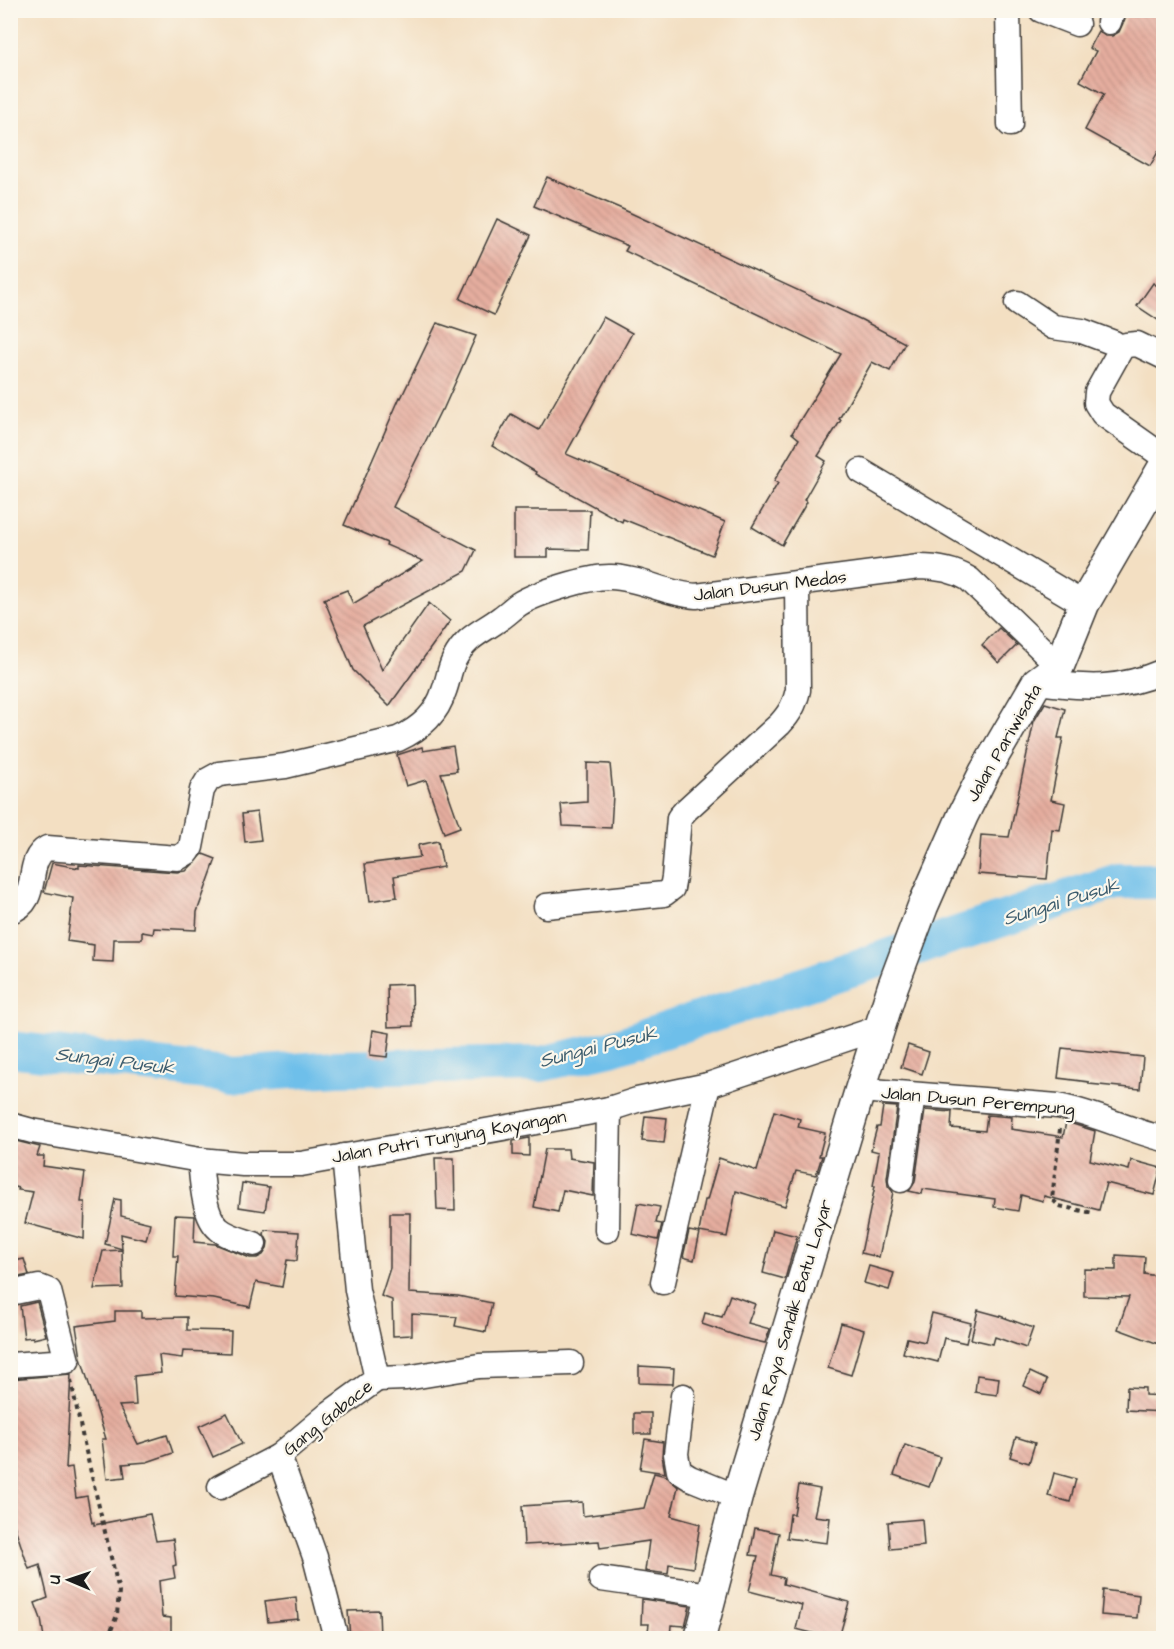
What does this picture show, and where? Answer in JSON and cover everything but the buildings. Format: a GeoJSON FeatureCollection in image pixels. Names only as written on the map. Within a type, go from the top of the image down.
{"type":"FeatureCollection","features":[{"type":"Feature","properties":{"kind":"main road","name":"Jalan Pariwisata"},"geometry":{"type":"LineString","coordinates":[[886,1006],[923,906],[981,780],[1009,727],[1048,674],[1084,604],[1164,466]]}},
{"type":"Feature","properties":{"kind":"main road","name":"Jalan Raya Sandik Batu Layar"},"geometry":{"type":"LineString","coordinates":[[700,1638],[737,1497],[886,1006]]}},
{"type":"Feature","properties":{"kind":"street"},"geometry":{"type":"LineString","coordinates":[[1008,10],[1010,124]]}},
{"type":"Feature","properties":{"kind":"street"},"geometry":{"type":"LineString","coordinates":[[1041,10],[1077,24]]}},
{"type":"Feature","properties":{"kind":"street"},"geometry":{"type":"LineString","coordinates":[[1017,303],[1053,327],[1082,331],[1114,343],[1121,349]]}},
{"type":"Feature","properties":{"kind":"street"},"geometry":{"type":"LineString","coordinates":[[1164,357],[1137,344],[1126,345],[1121,349],[1097,392],[1096,399],[1098,409],[1124,431],[1164,457]]}},
{"type":"Feature","properties":{"kind":"street"},"geometry":{"type":"LineString","coordinates":[[861,471],[1084,604]]}},
{"type":"Feature","properties":{"kind":"street","name":"Jalan Dusun Medas"},"geometry":{"type":"LineString","coordinates":[[10,911],[26,901],[38,855],[45,850],[54,848],[178,858],[188,852],[191,847],[201,790],[208,780],[215,776],[285,766],[398,739],[409,734],[434,712],[444,693],[454,660],[476,633],[500,620],[519,604],[572,583],[608,576],[636,580],[674,593],[696,596],[931,567],[961,574],[969,579],[1048,674]]}},
{"type":"Feature","properties":{"kind":"street"},"geometry":{"type":"LineString","coordinates":[[546,906],[664,894],[672,888],[679,818],[780,724],[795,702],[798,690],[797,583]]}},
{"type":"Feature","properties":{"kind":"street"},"geometry":{"type":"LineString","coordinates":[[1048,674],[1080,687],[1109,687],[1138,681],[1164,671]]}},
{"type":"Feature","properties":{"kind":"street","name":"Jalan Putri Tunjung Kayangan"},"geometry":{"type":"LineString","coordinates":[[10,1125],[32,1131],[200,1160],[243,1164],[301,1164],[609,1109],[637,1100],[708,1085],[886,1006]]}},
{"type":"Feature","properties":{"kind":"street"},"geometry":{"type":"LineString","coordinates":[[663,1281],[708,1085]]}},
{"type":"Feature","properties":{"kind":"street","name":"Jalan Dusun Perempung"},"geometry":{"type":"LineString","coordinates":[[860,1090],[1063,1107],[1083,1111],[1131,1130],[1164,1139]]}},
{"type":"Feature","properties":{"kind":"street"},"geometry":{"type":"LineString","coordinates":[[901,1180],[913,1095]]}},
{"type":"Feature","properties":{"kind":"street"},"geometry":{"type":"LineString","coordinates":[[607,1230],[609,1109]]}},
{"type":"Feature","properties":{"kind":"street","name":"Gang Gabace"},"geometry":{"type":"LineString","coordinates":[[336,1638],[315,1557],[279,1456],[330,1413],[377,1379],[357,1290],[344,1156]]}},
{"type":"Feature","properties":{"kind":"street"},"geometry":{"type":"LineString","coordinates":[[200,1160],[206,1204],[215,1225],[221,1231],[254,1244]]}},
{"type":"Feature","properties":{"kind":"street"},"geometry":{"type":"LineString","coordinates":[[10,1293],[39,1287],[49,1291],[67,1361],[10,1365]]}},
{"type":"Feature","properties":{"kind":"street"},"geometry":{"type":"LineString","coordinates":[[377,1379],[406,1378],[479,1366],[571,1363]]}},
{"type":"Feature","properties":{"kind":"street"},"geometry":{"type":"LineString","coordinates":[[682,1396],[676,1454],[679,1471],[690,1478],[737,1497]]}},
{"type":"Feature","properties":{"kind":"street"},"geometry":{"type":"LineString","coordinates":[[220,1487],[279,1456]]}},
{"type":"Feature","properties":{"kind":"street"},"geometry":{"type":"LineString","coordinates":[[601,1579],[711,1595]]}},
{"type":"Feature","properties":{"kind":"path"},"geometry":{"type":"LineString","coordinates":[[1063,1107],[1052,1199],[1059,1206],[1093,1213]]}},
{"type":"Feature","properties":{"kind":"path"},"geometry":{"type":"LineString","coordinates":[[67,1361],[119,1591],[117,1615],[108,1638]]}},
{"type":"Feature","properties":{"kind":"waterway","name":"Sungai Pusuk"},"geometry":{"type":"LineString","coordinates":[[10,1049],[233,1075],[337,1068],[541,1064],[611,1048],[1118,881],[1164,881]]}}]}
